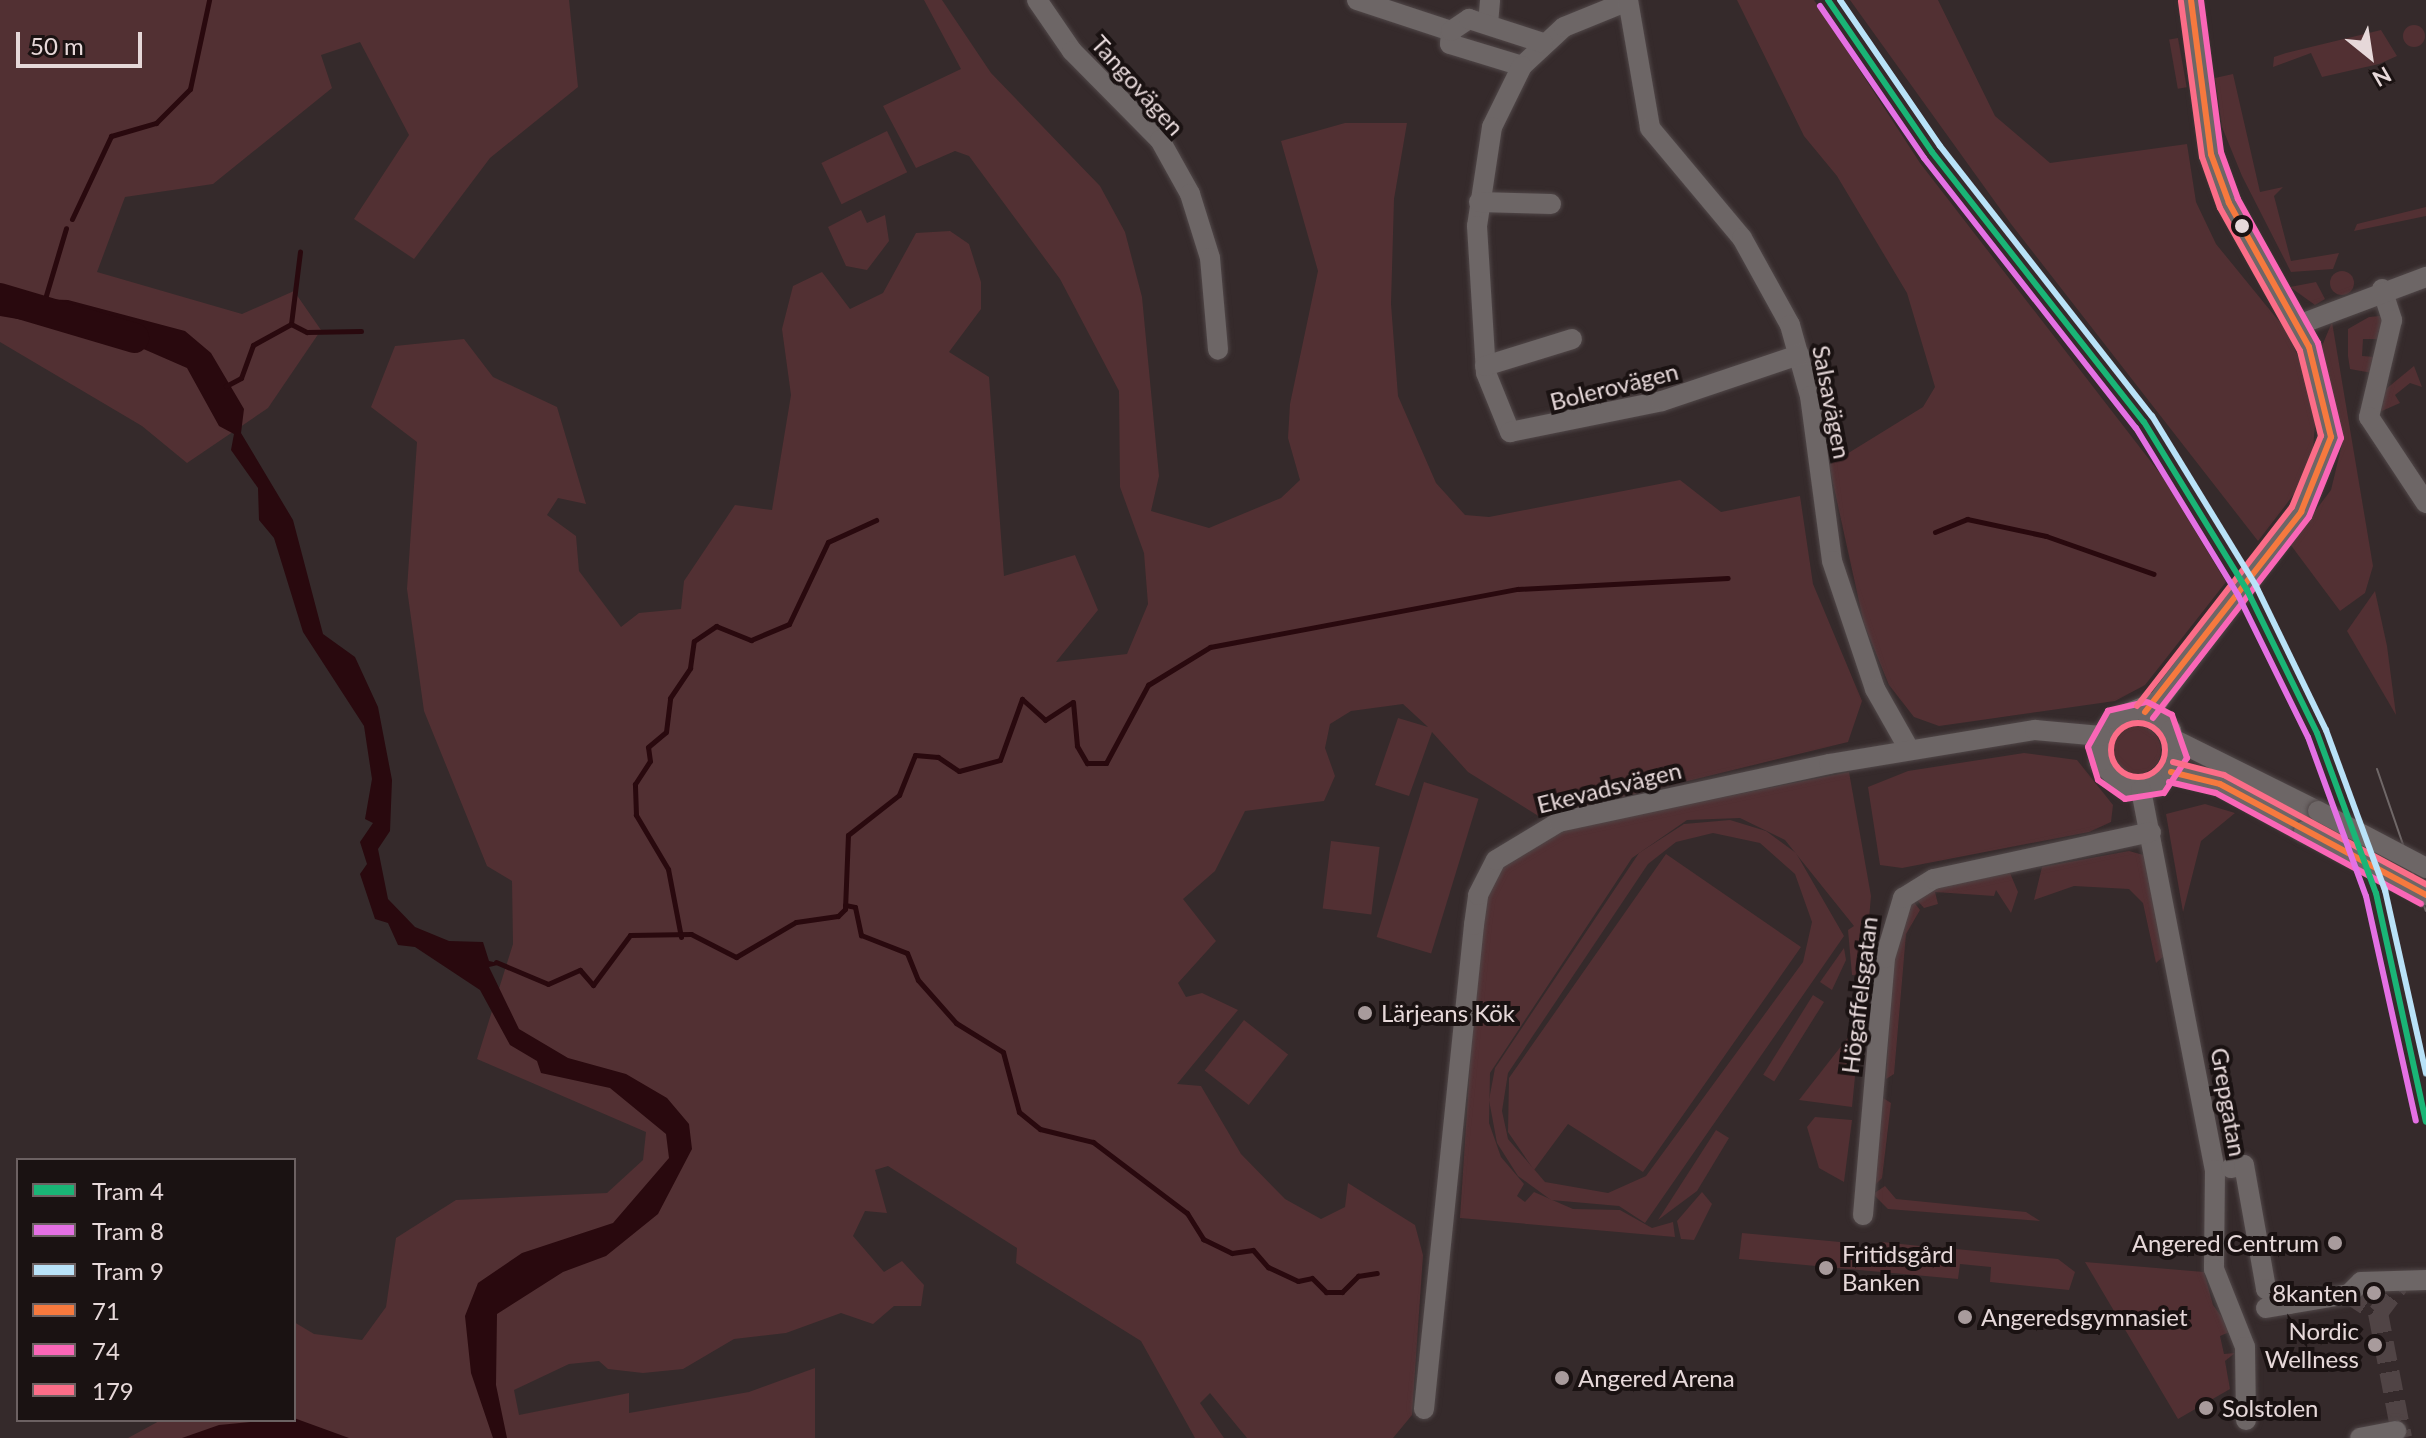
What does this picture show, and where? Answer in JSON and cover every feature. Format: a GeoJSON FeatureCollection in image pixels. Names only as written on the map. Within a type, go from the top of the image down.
{"type":"FeatureCollection","features":[{"type":"Feature","properties":{"kind":"street","name":"Tangovägen"},"geometry":{"type":"LineString","coordinates":[[1037,0],[1072,51],[1160,140],[1190,194],[1212,267],[1218,350]]}},
{"type":"Feature","properties":{"kind":"street"},"geometry":{"type":"LineString","coordinates":[[1357,0],[1451,31]]}},
{"type":"Feature","properties":{"kind":"street"},"geometry":{"type":"LineString","coordinates":[[1488,24],[1490,0]]}},
{"type":"Feature","properties":{"kind":"street"},"geometry":{"type":"LineString","coordinates":[[1451,31],[1469,19],[1543,43],[1628,0]]}},
{"type":"Feature","properties":{"kind":"street","name":"Salsavägen"},"geometry":{"type":"LineString","coordinates":[[1628,0],[1650,128],[1742,238],[1799,355],[1832,561],[1875,689],[1909,749]]}},
{"type":"Feature","properties":{"kind":"street"},"geometry":{"type":"LineString","coordinates":[[2145,712],[2301,512],[2331,437],[2323,381],[2298,325],[2216,169],[2191,0]]}},
{"type":"Feature","properties":{"kind":"street"},"geometry":{"type":"LineString","coordinates":[[1451,31],[1450,44],[1522,66]]}},
{"type":"Feature","properties":{"kind":"street","name":"Bolerovägen"},"geometry":{"type":"LineString","coordinates":[[1543,43],[1522,66],[1492,127],[1479,202],[1485,366],[1503,425],[1519,436],[1714,387],[1799,355]]}},
{"type":"Feature","properties":{"kind":"street"},"geometry":{"type":"LineString","coordinates":[[1479,202],[1551,204]]}},
{"type":"Feature","properties":{"kind":"street"},"geometry":{"type":"LineString","coordinates":[[2298,325],[2382,289],[2426,277]]}},
{"type":"Feature","properties":{"kind":"street"},"geometry":{"type":"LineString","coordinates":[[2382,289],[2392,320],[2369,417],[2426,503]]}},
{"type":"Feature","properties":{"kind":"street"},"geometry":{"type":"LineString","coordinates":[[1485,366],[1572,339]]}},
{"type":"Feature","properties":{"kind":"street"},"geometry":{"type":"LineString","coordinates":[[2426,868],[2175,740],[2164,721],[2145,712],[2114,719],[2101,736],[2106,774],[2141,790],[2171,772],[2220,784],[2426,895]]}},
{"type":"Feature","properties":{"kind":"street","name":"Ekevadsvägen"},"geometry":{"type":"LineString","coordinates":[[1424,1409],[1474,925],[1496,860],[1559,822],[1909,749],[2035,730],[2101,736]]}},
{"type":"Feature","properties":{"kind":"street"},"geometry":{"type":"LineString","coordinates":[[2171,772],[2175,740]]}},
{"type":"Feature","properties":{"kind":"street","name":"Grepgatan"},"geometry":{"type":"LineString","coordinates":[[2141,790],[2215,1170],[2214,1269],[2245,1347],[2246,1420]]}},
{"type":"Feature","properties":{"kind":"street","name":"Högaffelsgatan"},"geometry":{"type":"LineString","coordinates":[[1863,1215],[1885,958],[1903,898],[1934,879],[2151,832]]}},
{"type":"Feature","properties":{"kind":"street"},"geometry":{"type":"LineString","coordinates":[[2231,1168],[2244,1165],[2266,1289],[2288,1304]]}},
{"type":"Feature","properties":{"kind":"street"},"geometry":{"type":"LineString","coordinates":[[2266,1308],[2349,1294],[2361,1282],[2426,1280]]}},
{"type":"Feature","properties":{"kind":"street"},"geometry":{"type":"LineString","coordinates":[[2360,1438],[2396,1431]]}},
{"type":"Feature","properties":{"kind":"shaded area"},"geometry":{"type":"Polygon","coordinates":[[[0,0],[569,0],[578,87],[490,158],[414,259],[354,219],[409,135],[360,42],[321,55],[332,88],[213,184],[125,197],[97,272],[242,314],[294,291],[321,330],[268,408],[187,463],[142,426],[0,342],[0,0]]]}},
{"type":"Feature","properties":{"kind":"shaded area"},"geometry":{"type":"Polygon","coordinates":[[[924,0],[942,0],[991,73],[1100,186],[1125,232],[1142,297],[1159,476],[1151,511],[1209,528],[1281,498],[1300,480],[1288,438],[1290,404],[1318,271],[1281,141],[1345,123],[1407,123],[1394,199],[1391,304],[1398,396],[1436,483],[1465,515],[1489,517],[1680,480],[1721,512],[1800,496],[1813,584],[1862,701],[1848,742],[1540,817],[1468,772],[1432,732],[1409,796],[1375,785],[1398,718],[1428,727],[1403,704],[1351,711],[1330,724],[1325,748],[1335,776],[1324,801],[1245,811],[1215,871],[1183,899],[1216,941],[1178,983],[1186,997],[1202,993],[1238,1010],[1177,1084],[1201,1086],[1241,1154],[1285,1199],[1321,1219],[1345,1207],[1348,1183],[1415,1225],[1423,1255],[1412,1415],[1393,1438],[1247,1438],[1210,1393],[1200,1403],[1224,1438],[1195,1438],[1141,1341],[1016,1263],[1017,1248],[888,1166],[875,1170],[887,1213],[865,1211],[853,1236],[884,1272],[902,1261],[924,1285],[921,1306],[894,1306],[873,1324],[841,1313],[786,1333],[734,1339],[683,1369],[643,1373],[608,1369],[599,1361],[569,1364],[514,1390],[519,1415],[629,1393],[629,1413],[749,1392],[815,1368],[815,1438],[128,1438],[157,1422],[296,1422],[296,1323],[314,1334],[362,1340],[386,1307],[396,1238],[456,1200],[607,1193],[643,1160],[646,1132],[477,1059],[513,944],[512,881],[487,866],[424,711],[407,589],[417,442],[371,407],[395,346],[464,339],[493,377],[557,407],[586,504],[558,498],[547,515],[576,536],[579,571],[621,627],[639,613],[681,609],[684,581],[735,505],[772,510],[791,395],[782,329],[793,286],[822,272],[850,309],[883,293],[916,233],[950,231],[969,244],[981,282],[981,309],[949,352],[989,377],[1004,576],[1075,555],[1098,610],[1056,662],[1127,654],[1148,604],[1144,553],[1120,487],[1119,391],[1060,279],[969,156],[955,151],[916,168],[883,106],[961,69],[924,0]]]}},
{"type":"Feature","properties":{"kind":"shaded area"},"geometry":{"type":"Polygon","coordinates":[[[1737,0],[1814,0],[1920,163],[2162,476],[2226,582],[2145,685],[2115,701],[1939,726],[1914,717],[1889,685],[1864,624],[1829,465],[1923,407],[1935,387],[1907,293],[1837,176],[1804,136],[1737,0]]]}},
{"type":"Feature","properties":{"kind":"shaded area"},"geometry":{"type":"Polygon","coordinates":[[[1850,0],[1938,0],[1995,116],[2050,163],[2187,144],[2196,202],[2216,244],[2287,331],[2317,401],[2311,472],[2258,541],[2011,224],[1850,0]]]}},
{"type":"Feature","properties":{"kind":"shaded area"},"geometry":{"type":"Polygon","coordinates":[[[2410,25],[2418,25],[2425,36],[2418,47],[2410,47],[2403,40],[2403,32],[2410,25]]]}},
{"type":"Feature","properties":{"kind":"shaded area"},"geometry":{"type":"Polygon","coordinates":[[[2381,30],[2397,56],[2379,64],[2322,77],[2311,53],[2273,67],[2274,57],[2381,30]]]}},
{"type":"Feature","properties":{"kind":"shaded area"},"geometry":{"type":"Polygon","coordinates":[[[2178,38],[2187,87],[2178,89],[2169,40],[2178,38]]]}},
{"type":"Feature","properties":{"kind":"shaded area"},"geometry":{"type":"Polygon","coordinates":[[[2233,74],[2260,192],[2283,187],[2274,196],[2291,261],[2339,253],[2333,269],[2291,272],[2242,176],[2222,127],[2215,78],[2233,74]]]}},
{"type":"Feature","properties":{"kind":"shaded area"},"geometry":{"type":"Polygon","coordinates":[[[887,131],[907,172],[842,204],[821,163],[887,131]]]}},
{"type":"Feature","properties":{"kind":"shaded area"},"geometry":{"type":"Polygon","coordinates":[[[2426,207],[2426,216],[2354,231],[2357,224],[2426,207]]]}},
{"type":"Feature","properties":{"kind":"shaded area"},"geometry":{"type":"Polygon","coordinates":[[[861,210],[867,223],[885,215],[889,241],[867,270],[846,266],[828,227],[861,210]]]}},
{"type":"Feature","properties":{"kind":"shaded area"},"geometry":{"type":"Polygon","coordinates":[[[2342,271],[2350,275],[2354,283],[2350,291],[2342,295],[2334,291],[2330,283],[2334,275],[2342,271]]]}},
{"type":"Feature","properties":{"kind":"shaded area"},"geometry":{"type":"Polygon","coordinates":[[[2316,282],[2325,299],[2315,305],[2290,287],[2316,282]]]}},
{"type":"Feature","properties":{"kind":"shaded area"},"geometry":{"type":"Polygon","coordinates":[[[0,289],[11,298],[68,300],[185,331],[211,353],[244,409],[241,433],[293,520],[323,634],[355,657],[378,707],[392,780],[390,831],[378,849],[388,899],[415,927],[449,941],[483,942],[489,961],[502,964],[489,967],[519,1029],[568,1058],[626,1074],[667,1098],[689,1124],[692,1149],[658,1214],[606,1256],[563,1272],[497,1314],[496,1385],[507,1438],[493,1438],[471,1373],[465,1316],[478,1283],[522,1253],[613,1223],[669,1158],[666,1134],[610,1088],[541,1073],[537,1061],[510,1045],[480,990],[415,947],[398,945],[388,923],[375,919],[360,874],[367,864],[360,842],[373,823],[365,819],[372,779],[364,726],[303,632],[274,538],[259,520],[258,488],[231,450],[234,434],[219,426],[187,368],[100,330],[93,320],[71,328],[0,316],[0,289]]]}},
{"type":"Feature","properties":{"kind":"shaded area"},"geometry":{"type":"Polygon","coordinates":[[[2380,316],[2384,331],[2384,339],[2363,339],[2362,356],[2375,357],[2372,373],[2350,369],[2348,356],[2348,329],[2369,317],[2380,316]]]}},
{"type":"Feature","properties":{"kind":"shaded area"},"geometry":{"type":"Polygon","coordinates":[[[2332,322],[2373,566],[2365,593],[2340,611],[2290,544],[2331,490],[2343,440],[2322,346],[2332,322]]]}},
{"type":"Feature","properties":{"kind":"shaded area"},"geometry":{"type":"Polygon","coordinates":[[[2414,366],[2422,387],[2410,383],[2395,395],[2400,403],[2375,414],[2386,389],[2414,366]]]}},
{"type":"Feature","properties":{"kind":"shaded area"},"geometry":{"type":"Polygon","coordinates":[[[2375,591],[2387,646],[2396,715],[2347,631],[2375,591]]]}},
{"type":"Feature","properties":{"kind":"shaded area"},"geometry":{"type":"Polygon","coordinates":[[[2137,726],[2146,727],[2154,733],[2160,741],[2160,759],[2154,767],[2146,773],[2137,774],[2128,773],[2120,767],[2114,759],[2113,750],[2114,741],[2120,733],[2128,727],[2137,726]]]}},
{"type":"Feature","properties":{"kind":"shaded area"},"geometry":{"type":"Polygon","coordinates":[[[2024,753],[2077,760],[2113,805],[2111,822],[2089,832],[1902,868],[1880,865],[1868,787],[1908,771],[2024,753]]]}},
{"type":"Feature","properties":{"kind":"shaded area"},"geometry":{"type":"Polygon","coordinates":[[[1849,772],[1871,896],[1864,976],[1852,975],[1848,930],[1854,926],[1785,840],[1740,818],[1687,820],[1632,858],[1490,1073],[1489,1123],[1501,1157],[1524,1184],[1517,1196],[1525,1202],[1534,1192],[1573,1209],[1620,1210],[1652,1228],[1673,1222],[1675,1237],[1460,1218],[1475,986],[1486,897],[1502,866],[1556,830],[1849,772]]]}},
{"type":"Feature","properties":{"kind":"shaded area"},"geometry":{"type":"Polygon","coordinates":[[[1424,782],[1479,799],[1431,954],[1377,937],[1424,782]]]}},
{"type":"Feature","properties":{"kind":"shaded area"},"geometry":{"type":"Polygon","coordinates":[[[2205,804],[2235,813],[2201,841],[2183,912],[2166,814],[2205,804]]]}},
{"type":"Feature","properties":{"kind":"shaded area"},"geometry":{"type":"Polygon","coordinates":[[[1730,820],[1766,831],[1796,853],[1844,936],[1645,1223],[1619,1206],[1551,1200],[1518,1176],[1497,1143],[1489,1100],[1495,1068],[1639,853],[1684,824],[1730,820]],[[1713,833],[1676,842],[1648,864],[1508,1073],[1502,1111],[1508,1139],[1545,1182],[1608,1193],[1646,1176],[1803,962],[1812,922],[1795,874],[1760,843],[1713,833]]]}},
{"type":"Feature","properties":{"kind":"shaded area"},"geometry":{"type":"Polygon","coordinates":[[[1331,841],[1380,847],[1371,914],[1323,908],[1331,841]]]}},
{"type":"Feature","properties":{"kind":"shaded area"},"geometry":{"type":"Polygon","coordinates":[[[2129,851],[2147,856],[2165,955],[2156,963],[2143,903],[2129,889],[2074,886],[2034,900],[2042,867],[2129,851]]]}},
{"type":"Feature","properties":{"kind":"shaded area"},"geometry":{"type":"Polygon","coordinates":[[[1666,854],[1801,947],[1643,1172],[1568,1124],[1534,1170],[1508,1132],[1509,1078],[1666,854]]]}},
{"type":"Feature","properties":{"kind":"shaded area"},"geometry":{"type":"Polygon","coordinates":[[[2010,873],[2018,892],[2011,913],[1996,890],[1994,896],[1935,892],[1938,904],[1924,908],[1916,899],[1930,889],[2010,873]]]}},
{"type":"Feature","properties":{"kind":"shaded area"},"geometry":{"type":"Polygon","coordinates":[[[1913,901],[1920,910],[1906,934],[1894,1074],[1886,1079],[1895,936],[1913,901]]]}},
{"type":"Feature","properties":{"kind":"shaded area"},"geometry":{"type":"Polygon","coordinates":[[[1844,948],[1846,960],[1832,990],[1820,982],[1844,948]]]}},
{"type":"Feature","properties":{"kind":"shaded area"},"geometry":{"type":"Polygon","coordinates":[[[1813,995],[1824,1002],[1774,1082],[1763,1075],[1813,995]]]}},
{"type":"Feature","properties":{"kind":"shaded area"},"geometry":{"type":"Polygon","coordinates":[[[1244,1020],[1288,1054],[1249,1105],[1205,1070],[1244,1020]]]}},
{"type":"Feature","properties":{"kind":"shaded area"},"geometry":{"type":"Polygon","coordinates":[[[1853,1031],[1859,1036],[1852,1107],[1799,1100],[1853,1031]]]}},
{"type":"Feature","properties":{"kind":"shaded area"},"geometry":{"type":"Polygon","coordinates":[[[1880,1096],[1891,1103],[1882,1178],[1875,1185],[1880,1096]]]}},
{"type":"Feature","properties":{"kind":"shaded area"},"geometry":{"type":"Polygon","coordinates":[[[1815,1117],[1852,1120],[1844,1182],[1819,1168],[1807,1127],[1815,1117]]]}},
{"type":"Feature","properties":{"kind":"shaded area"},"geometry":{"type":"Polygon","coordinates":[[[1716,1130],[1729,1138],[1697,1191],[1658,1220],[1716,1130]]]}},
{"type":"Feature","properties":{"kind":"shaded area"},"geometry":{"type":"Polygon","coordinates":[[[1885,1186],[1896,1199],[2026,1212],[2040,1221],[1888,1209],[1873,1194],[1885,1186]]]}},
{"type":"Feature","properties":{"kind":"shaded area"},"geometry":{"type":"Polygon","coordinates":[[[1702,1192],[1712,1204],[1694,1240],[1681,1239],[1677,1221],[1702,1192]]]}},
{"type":"Feature","properties":{"kind":"shaded area"},"geometry":{"type":"Polygon","coordinates":[[[1742,1233],[1840,1242],[1853,1258],[1881,1251],[1882,1242],[1920,1246],[1919,1255],[1936,1247],[2058,1259],[2075,1272],[2069,1290],[1990,1282],[1991,1267],[1960,1264],[1958,1279],[1739,1259],[1742,1233]]]}},
{"type":"Feature","properties":{"kind":"shaded area"},"geometry":{"type":"Polygon","coordinates":[[[2085,1262],[2204,1272],[2213,1305],[2232,1331],[2220,1336],[2224,1354],[2235,1353],[2225,1361],[2230,1389],[2178,1419],[2085,1262]]]}},
{"type":"Feature","properties":{"kind":"shaded area"},"geometry":{"type":"Polygon","coordinates":[[[296,1419],[349,1438],[182,1438],[219,1425],[296,1422],[296,1419]]]}},
{"type":"Feature","properties":{"kind":"waterway"},"geometry":{"type":"LineString","coordinates":[[72,219],[111,136],[156,123],[190,89],[209,0]]}},
{"type":"Feature","properties":{"kind":"waterway"},"geometry":{"type":"LineString","coordinates":[[44,302],[66,228]]}},
{"type":"Feature","properties":{"kind":"waterway"},"geometry":{"type":"LineString","coordinates":[[291,324],[300,252]]}},
{"type":"Feature","properties":{"kind":"waterway"},"geometry":{"type":"LineString","coordinates":[[0,298],[134,338]]}},
{"type":"Feature","properties":{"kind":"waterway"},"geometry":{"type":"LineString","coordinates":[[291,324],[307,332],[361,331]]}},
{"type":"Feature","properties":{"kind":"waterway"},"geometry":{"type":"LineString","coordinates":[[226,386],[241,378],[253,345],[291,324]]}},
{"type":"Feature","properties":{"kind":"waterway"},"geometry":{"type":"LineString","coordinates":[[1935,532],[1967,519],[2046,536],[2154,574]]}},
{"type":"Feature","properties":{"kind":"waterway"},"geometry":{"type":"LineString","coordinates":[[681,937],[668,869],[636,815],[635,784],[650,761],[648,747],[666,732],[670,698],[690,668],[694,641],[716,626],[751,640],[789,624],[828,542],[876,520]]}},
{"type":"Feature","properties":{"kind":"waterway"},"geometry":{"type":"LineString","coordinates":[[496,962],[548,984],[580,970],[593,985],[630,935],[691,934],[736,957],[796,922],[838,916],[845,909],[848,835],[899,795],[915,755],[938,757],[959,771],[1000,760],[1022,699],[1045,720],[1073,702],[1077,746],[1087,763],[1106,763],[1148,685],[1210,647],[1518,589],[1728,578]]}},
{"type":"Feature","properties":{"kind":"waterway"},"geometry":{"type":"LineString","coordinates":[[845,905],[855,907],[861,935],[907,953],[918,980],[956,1023],[1003,1052],[1019,1112],[1040,1129],[1093,1142],[1187,1213],[1203,1239],[1232,1253],[1253,1250],[1268,1267],[1298,1281],[1312,1278],[1326,1292],[1342,1292],[1358,1276],[1377,1273]]}},
{"type":"Feature","properties":{"kind":"tunnel"},"geometry":{"type":"LineString","coordinates":[[2349,1294],[2378,1313],[2398,1286]]}},
{"type":"Feature","properties":{"kind":"tunnel"},"geometry":{"type":"LineString","coordinates":[[2378,1313],[2402,1438]]}},
{"type":"Feature","properties":{"kind":"tram line","name":"4"},"geometry":{"type":"LineString","coordinates":[[1828,0],[1932,152],[2144,422],[2247,590],[2317,733],[2376,893],[2426,1122]]}},
{"type":"Feature","properties":{"kind":"tram line","name":"9"},"geometry":{"type":"LineString","coordinates":[[1840,0],[1940,146],[2152,416],[2256,586],[2326,730],[2385,890],[2426,1073]]}},
{"type":"Feature","properties":{"kind":"tram line","name":"8"},"geometry":{"type":"LineString","coordinates":[[1820,6],[1924,158],[2136,428],[2238,595],[2308,737],[2366,896],[2416,1121]]}},
{"type":"Feature","properties":{"kind":"tram line"},"geometry":{"type":"LineString","coordinates":[[2377,769],[2426,911]]}},
{"type":"Feature","properties":{"kind":"transit line","name":"71"},"geometry":{"type":"LineString","coordinates":[[2145,712],[2301,512],[2331,437],[2309,347],[2229,203],[2211,154],[2191,0]]}},
{"type":"Feature","properties":{"kind":"transit line","name":"74"},"geometry":{"type":"LineString","coordinates":[[2153,718],[2309,517],[2341,438],[2318,343],[2238,199],[2221,152],[2201,0]]}},
{"type":"Feature","properties":{"kind":"transit line","name":"179"},"geometry":{"type":"LineString","coordinates":[[2137,706],[2292,507],[2321,436],[2300,351],[2220,208],[2202,157],[2181,1]]}},
{"type":"Feature","properties":{"kind":"transit line","name":"74"},"geometry":{"type":"LineString","coordinates":[[2146,702],[2108,711],[2088,747],[2098,780],[2125,799],[2164,793],[2187,758],[2172,715],[2148,702]]}},
{"type":"Feature","properties":{"kind":"transit line","name":"179"},"geometry":{"type":"LineString","coordinates":[[2138,723],[2157,731],[2165,750],[2157,769],[2138,777],[2119,769],[2111,750],[2119,731],[2138,723]]}},
{"type":"Feature","properties":{"kind":"transit line","name":"179"},"geometry":{"type":"LineString","coordinates":[[2173,762],[2224,775],[2426,884]]}},
{"type":"Feature","properties":{"kind":"transit line","name":"71"},"geometry":{"type":"LineString","coordinates":[[2171,772],[2220,784],[2426,895]]}},
{"type":"Feature","properties":{"kind":"transit line","name":"74"},"geometry":{"type":"LineString","coordinates":[[2169,782],[2216,793],[2421,904]]}},
{"type":"Feature","properties":{"kind":"place","name":"Lärjeans Kök"},"geometry":{"type":"Point","coordinates":[1365,1013]}},
{"type":"Feature","properties":{"kind":"place","name":"Angered Centrum"},"geometry":{"type":"Point","coordinates":[2335,1243]}},
{"type":"Feature","properties":{"kind":"place","name":"Fritidsgård Banken"},"geometry":{"type":"Point","coordinates":[1826,1268]}},
{"type":"Feature","properties":{"kind":"place","name":"8kanten"},"geometry":{"type":"Point","coordinates":[2374,1293]}},
{"type":"Feature","properties":{"kind":"place","name":"Angeredsgymnasiet"},"geometry":{"type":"Point","coordinates":[1965,1317]}},
{"type":"Feature","properties":{"kind":"place","name":"Nordic Wellness"},"geometry":{"type":"Point","coordinates":[2375,1345]}},
{"type":"Feature","properties":{"kind":"place","name":"Angered Arena"},"geometry":{"type":"Point","coordinates":[1562,1378]}},
{"type":"Feature","properties":{"kind":"place","name":"Solstolen"},"geometry":{"type":"Point","coordinates":[2206,1408]}}]}
